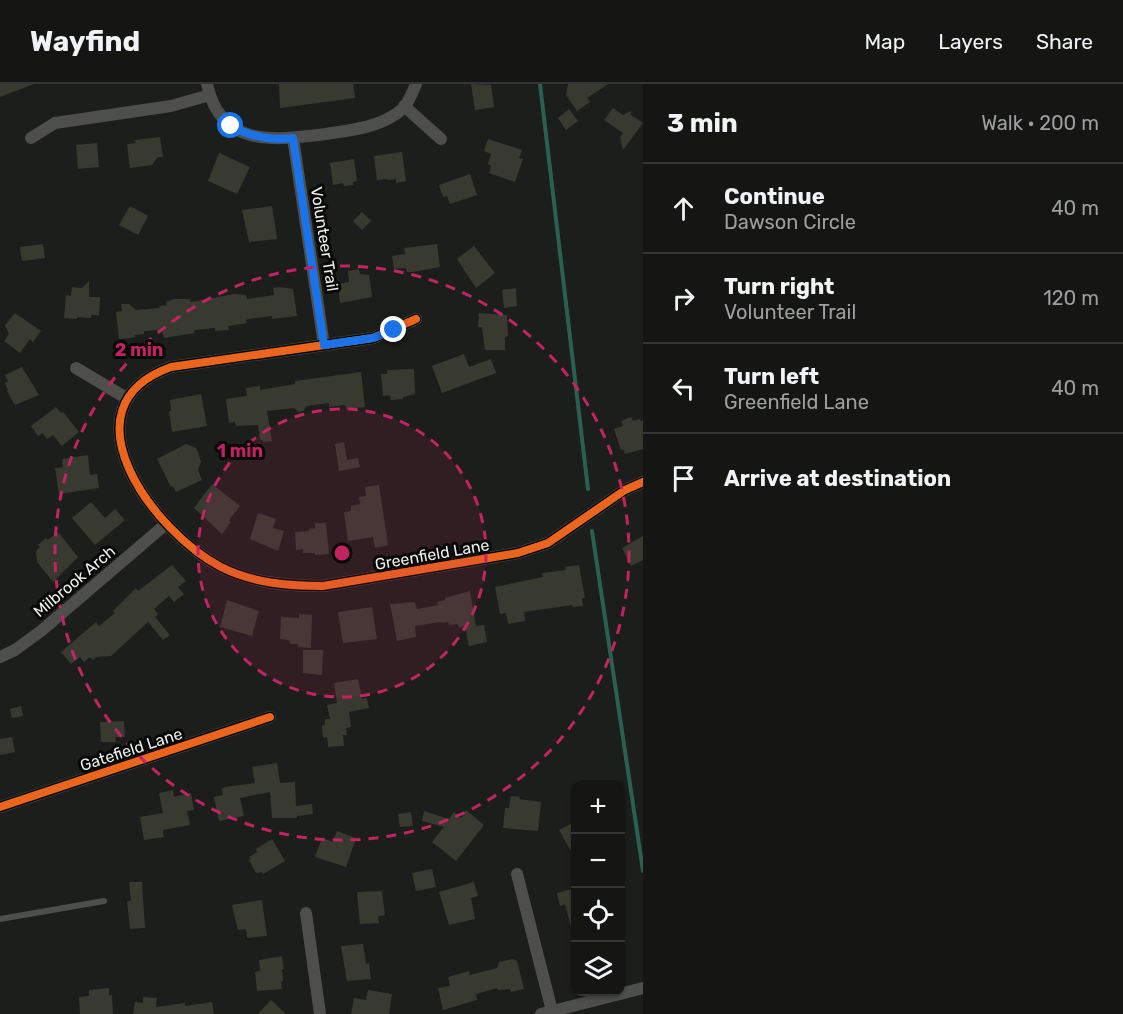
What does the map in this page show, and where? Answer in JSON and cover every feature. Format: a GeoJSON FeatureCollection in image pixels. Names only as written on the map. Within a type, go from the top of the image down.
{"type":"FeatureCollection","features":[{"type":"Feature","properties":{"kind":"street"},"geometry":{"type":"LineString","coordinates":[[31,138],[54,123],[171,106],[209,90],[220,114],[231,126],[246,135],[264,138],[293,138],[364,129],[398,113],[409,101],[416,84]]}},
{"type":"Feature","properties":{"kind":"street"},"geometry":{"type":"LineString","coordinates":[[404,106],[441,139]]}},
{"type":"Feature","properties":{"kind":"street","name":"Volunteer Trail"},"geometry":{"type":"LineString","coordinates":[[293,138],[324,345]]}},
{"type":"Feature","properties":{"kind":"street","name":"Greenfield Lane"},"geometry":{"type":"LineString","coordinates":[[416,319],[373,338],[171,367],[153,373],[136,387],[124,405],[119,444],[125,463],[166,525],[194,550],[221,567],[260,582],[295,586],[323,586],[519,553],[548,543],[626,490],[643,482]]}},
{"type":"Feature","properties":{"kind":"street"},"geometry":{"type":"LineString","coordinates":[[76,368],[128,399]]}},
{"type":"Feature","properties":{"kind":"street","name":"Milbrook Arch"},"geometry":{"type":"LineString","coordinates":[[0,657],[15,650],[41,631],[166,525]]}},
{"type":"Feature","properties":{"kind":"street","name":"Gatefield Lane"},"geometry":{"type":"LineString","coordinates":[[0,807],[270,717]]}},
{"type":"Feature","properties":{"kind":"street"},"geometry":{"type":"LineString","coordinates":[[517,874],[546,1013],[643,988]]}},
{"type":"Feature","properties":{"kind":"street"},"geometry":{"type":"LineString","coordinates":[[306,913],[320,1014]]}},
{"type":"Feature","properties":{"kind":"lane"},"geometry":{"type":"LineString","coordinates":[[0,919],[104,901]]}},
{"type":"Feature","properties":{"kind":"building"},"geometry":{"type":"Polygon","coordinates":[[[0,84],[34,84],[0,97],[0,84]]]}},
{"type":"Feature","properties":{"kind":"building"},"geometry":{"type":"Polygon","coordinates":[[[279,84],[353,84],[355,98],[280,108],[279,84]]]}},
{"type":"Feature","properties":{"kind":"building"},"geometry":{"type":"Polygon","coordinates":[[[471,84],[491,85],[494,107],[475,110],[471,84]]]}},
{"type":"Feature","properties":{"kind":"building"},"geometry":{"type":"Polygon","coordinates":[[[568,84],[608,84],[587,98],[590,102],[577,111],[566,95],[568,84]]]}},
{"type":"Feature","properties":{"kind":"building"},"geometry":{"type":"Polygon","coordinates":[[[613,108],[623,115],[631,111],[631,115],[643,123],[623,150],[620,137],[623,133],[604,120],[613,108]]]}},
{"type":"Feature","properties":{"kind":"building"},"geometry":{"type":"Polygon","coordinates":[[[569,109],[578,121],[566,130],[558,118],[569,109]]]}},
{"type":"Feature","properties":{"kind":"building"},"geometry":{"type":"Polygon","coordinates":[[[160,137],[163,157],[158,157],[152,165],[130,168],[127,144],[136,143],[135,140],[160,137]]]}},
{"type":"Feature","properties":{"kind":"building"},"geometry":{"type":"Polygon","coordinates":[[[488,139],[522,150],[519,158],[523,159],[515,182],[489,173],[491,166],[488,164],[491,154],[484,151],[488,139]]]}},
{"type":"Feature","properties":{"kind":"building"},"geometry":{"type":"Polygon","coordinates":[[[97,143],[99,167],[78,169],[76,145],[97,143]]]}},
{"type":"Feature","properties":{"kind":"building"},"geometry":{"type":"Polygon","coordinates":[[[402,152],[406,181],[396,183],[396,179],[377,180],[374,156],[402,152]]]}},
{"type":"Feature","properties":{"kind":"building"},"geometry":{"type":"Polygon","coordinates":[[[219,153],[250,167],[237,194],[208,181],[219,153]]]}},
{"type":"Feature","properties":{"kind":"building"},"geometry":{"type":"Polygon","coordinates":[[[354,159],[357,181],[353,182],[353,185],[344,186],[343,183],[333,185],[330,163],[354,159]]]}},
{"type":"Feature","properties":{"kind":"building"},"geometry":{"type":"Polygon","coordinates":[[[470,174],[477,195],[450,204],[447,196],[443,197],[439,185],[470,174]]]}},
{"type":"Feature","properties":{"kind":"building"},"geometry":{"type":"Polygon","coordinates":[[[130,206],[148,216],[138,235],[119,225],[130,206]]]}},
{"type":"Feature","properties":{"kind":"building"},"geometry":{"type":"Polygon","coordinates":[[[272,206],[277,239],[249,242],[242,210],[272,206]]]}},
{"type":"Feature","properties":{"kind":"building"},"geometry":{"type":"Polygon","coordinates":[[[362,212],[371,221],[362,230],[353,221],[362,212]]]}},
{"type":"Feature","properties":{"kind":"building"},"geometry":{"type":"Polygon","coordinates":[[[43,244],[45,258],[22,261],[20,247],[43,244]]]}},
{"type":"Feature","properties":{"kind":"building"},"geometry":{"type":"Polygon","coordinates":[[[437,244],[440,267],[413,272],[407,272],[406,268],[394,269],[392,256],[405,254],[404,248],[437,244]]]}},
{"type":"Feature","properties":{"kind":"building"},"geometry":{"type":"Polygon","coordinates":[[[474,246],[495,273],[476,288],[457,259],[474,246]]]}},
{"type":"Feature","properties":{"kind":"building"},"geometry":{"type":"Polygon","coordinates":[[[359,269],[360,274],[369,275],[372,297],[340,303],[338,284],[349,282],[348,271],[359,269]]]}},
{"type":"Feature","properties":{"kind":"building"},"geometry":{"type":"Polygon","coordinates":[[[89,281],[89,297],[100,297],[99,315],[91,315],[91,318],[64,318],[66,295],[71,296],[72,287],[82,288],[89,281]]]}},
{"type":"Feature","properties":{"kind":"building"},"geometry":{"type":"Polygon","coordinates":[[[273,288],[293,289],[297,316],[249,319],[246,320],[247,323],[228,326],[229,330],[215,331],[215,328],[194,330],[195,333],[164,338],[162,330],[144,331],[144,334],[135,335],[135,337],[119,339],[116,312],[122,311],[121,304],[129,304],[136,310],[160,308],[159,306],[167,305],[166,302],[174,299],[190,299],[191,302],[234,294],[246,295],[247,299],[274,295],[273,288]]]}},
{"type":"Feature","properties":{"kind":"building"},"geometry":{"type":"Polygon","coordinates":[[[516,288],[517,306],[504,308],[502,290],[516,288]]]}},
{"type":"Feature","properties":{"kind":"building"},"geometry":{"type":"Polygon","coordinates":[[[15,313],[41,331],[33,342],[30,339],[20,353],[4,341],[9,334],[5,325],[15,313]]]}},
{"type":"Feature","properties":{"kind":"building"},"geometry":{"type":"Polygon","coordinates":[[[479,313],[507,315],[508,336],[505,337],[505,350],[485,350],[482,327],[478,327],[479,313]]]}},
{"type":"Feature","properties":{"kind":"building"},"geometry":{"type":"Polygon","coordinates":[[[464,354],[469,367],[491,359],[496,373],[442,393],[432,366],[464,354]]]}},
{"type":"Feature","properties":{"kind":"building"},"geometry":{"type":"Polygon","coordinates":[[[22,367],[39,395],[15,405],[7,391],[5,383],[8,381],[5,375],[22,367]]]}},
{"type":"Feature","properties":{"kind":"building"},"geometry":{"type":"Polygon","coordinates":[[[414,369],[415,394],[403,397],[403,399],[391,400],[390,395],[383,396],[381,374],[387,374],[387,370],[414,369]]]}},
{"type":"Feature","properties":{"kind":"building"},"geometry":{"type":"Polygon","coordinates":[[[361,372],[365,407],[346,409],[345,405],[329,407],[329,403],[307,406],[299,412],[294,408],[267,411],[272,441],[260,440],[258,425],[236,426],[235,422],[229,423],[226,399],[247,396],[246,388],[260,386],[260,390],[295,384],[295,381],[361,372]]]}},
{"type":"Feature","properties":{"kind":"building"},"geometry":{"type":"Polygon","coordinates":[[[201,394],[207,426],[172,432],[170,400],[201,394]]]}},
{"type":"Feature","properties":{"kind":"building"},"geometry":{"type":"Polygon","coordinates":[[[56,407],[79,432],[62,446],[53,435],[47,439],[42,433],[38,436],[31,426],[56,407]]]}},
{"type":"Feature","properties":{"kind":"building"},"geometry":{"type":"Polygon","coordinates":[[[631,417],[633,421],[643,420],[643,449],[625,454],[623,449],[621,450],[614,429],[623,426],[621,421],[631,417]]]}},
{"type":"Feature","properties":{"kind":"building"},"geometry":{"type":"Polygon","coordinates":[[[344,442],[347,460],[358,458],[360,467],[339,471],[335,444],[344,442]]]}},
{"type":"Feature","properties":{"kind":"building"},"geometry":{"type":"Polygon","coordinates":[[[186,444],[196,448],[198,452],[201,462],[198,470],[202,480],[176,492],[173,486],[171,487],[157,459],[186,444]]]}},
{"type":"Feature","properties":{"kind":"building"},"geometry":{"type":"Polygon","coordinates":[[[88,455],[90,475],[97,474],[99,488],[59,494],[55,468],[63,467],[62,459],[88,455]]]}},
{"type":"Feature","properties":{"kind":"building"},"geometry":{"type":"Polygon","coordinates":[[[212,484],[240,506],[222,534],[194,508],[212,484]]]}},
{"type":"Feature","properties":{"kind":"building"},"geometry":{"type":"Polygon","coordinates":[[[379,485],[388,545],[375,548],[373,537],[348,541],[344,512],[351,511],[351,506],[360,504],[359,497],[366,496],[365,487],[379,485]]]}},
{"type":"Feature","properties":{"kind":"building"},"geometry":{"type":"Polygon","coordinates":[[[91,502],[105,518],[115,509],[125,520],[95,545],[72,518],[91,502]]]}},
{"type":"Feature","properties":{"kind":"building"},"geometry":{"type":"Polygon","coordinates":[[[258,513],[276,519],[273,528],[284,531],[278,551],[250,539],[258,513]]]}},
{"type":"Feature","properties":{"kind":"building"},"geometry":{"type":"Polygon","coordinates":[[[315,523],[326,523],[329,554],[315,555],[315,553],[303,553],[303,549],[296,550],[295,532],[309,531],[315,528],[315,523]]]}},
{"type":"Feature","properties":{"kind":"building"},"geometry":{"type":"Polygon","coordinates":[[[58,532],[78,557],[53,582],[37,562],[36,551],[40,547],[38,545],[46,538],[48,540],[58,532]]]}},
{"type":"Feature","properties":{"kind":"building"},"geometry":{"type":"Polygon","coordinates":[[[643,536],[643,560],[631,566],[622,548],[643,536]]]}},
{"type":"Feature","properties":{"kind":"building"},"geometry":{"type":"Polygon","coordinates":[[[172,565],[186,581],[178,587],[184,594],[174,602],[169,596],[154,609],[158,614],[155,617],[170,635],[163,640],[148,622],[111,656],[96,657],[93,660],[90,657],[84,662],[80,657],[71,664],[61,652],[96,622],[99,626],[115,613],[113,611],[136,588],[138,591],[172,565]]]}},
{"type":"Feature","properties":{"kind":"building"},"geometry":{"type":"Polygon","coordinates":[[[579,565],[585,598],[582,598],[583,606],[573,607],[572,605],[524,612],[525,621],[508,624],[506,613],[500,614],[495,587],[543,577],[542,573],[566,570],[565,567],[579,565]]]}},
{"type":"Feature","properties":{"kind":"building"},"geometry":{"type":"Polygon","coordinates":[[[470,591],[476,626],[484,625],[487,642],[469,646],[465,626],[459,628],[458,624],[449,625],[448,622],[415,626],[416,637],[397,641],[390,604],[415,602],[417,609],[438,605],[437,602],[445,598],[470,591]]]}},
{"type":"Feature","properties":{"kind":"building"},"geometry":{"type":"Polygon","coordinates":[[[227,600],[259,611],[252,636],[220,627],[227,600]]]}},
{"type":"Feature","properties":{"kind":"building"},"geometry":{"type":"Polygon","coordinates":[[[372,607],[377,639],[343,643],[338,612],[372,607]]]}},
{"type":"Feature","properties":{"kind":"building"},"geometry":{"type":"Polygon","coordinates":[[[299,614],[312,615],[311,648],[298,647],[298,644],[291,644],[288,640],[280,639],[281,617],[299,618],[299,614]]]}},
{"type":"Feature","properties":{"kind":"building"},"geometry":{"type":"Polygon","coordinates":[[[303,650],[323,650],[322,675],[303,673],[303,650]]]}},
{"type":"Feature","properties":{"kind":"building"},"geometry":{"type":"Polygon","coordinates":[[[358,679],[362,699],[367,698],[369,708],[349,712],[351,727],[346,728],[347,735],[343,735],[344,746],[328,747],[327,737],[323,738],[322,726],[325,725],[325,719],[330,719],[327,705],[337,703],[334,683],[358,679]]]}},
{"type":"Feature","properties":{"kind":"building"},"geometry":{"type":"Polygon","coordinates":[[[21,706],[23,716],[12,718],[10,709],[21,706]]]}},
{"type":"Feature","properties":{"kind":"building"},"geometry":{"type":"Polygon","coordinates":[[[124,721],[125,737],[115,737],[116,742],[101,742],[100,722],[124,721]]]}},
{"type":"Feature","properties":{"kind":"building"},"geometry":{"type":"Polygon","coordinates":[[[12,737],[15,752],[0,755],[0,739],[12,737]]]}},
{"type":"Feature","properties":{"kind":"building"},"geometry":{"type":"Polygon","coordinates":[[[277,763],[280,783],[295,782],[296,806],[312,804],[313,814],[297,816],[297,818],[272,818],[270,792],[240,798],[244,816],[219,821],[214,797],[223,795],[222,789],[255,783],[252,767],[277,763]]]}},
{"type":"Feature","properties":{"kind":"building"},"geometry":{"type":"Polygon","coordinates":[[[173,790],[174,797],[191,793],[194,810],[187,811],[190,825],[163,830],[164,837],[144,840],[140,817],[163,813],[159,793],[173,790]]]}},
{"type":"Feature","properties":{"kind":"building"},"geometry":{"type":"Polygon","coordinates":[[[511,796],[541,802],[538,831],[503,828],[505,808],[509,808],[511,796]]]}},
{"type":"Feature","properties":{"kind":"building"},"geometry":{"type":"Polygon","coordinates":[[[466,810],[484,825],[456,861],[432,842],[444,827],[422,821],[424,811],[449,819],[454,812],[461,818],[466,810]]]}},
{"type":"Feature","properties":{"kind":"building"},"geometry":{"type":"Polygon","coordinates":[[[411,812],[413,826],[400,827],[398,814],[411,812]]]}},
{"type":"Feature","properties":{"kind":"building"},"geometry":{"type":"Polygon","coordinates":[[[571,824],[571,851],[559,830],[571,824]]]}},
{"type":"Feature","properties":{"kind":"building"},"geometry":{"type":"Polygon","coordinates":[[[337,831],[356,838],[346,867],[315,857],[322,838],[333,842],[337,831]]]}},
{"type":"Feature","properties":{"kind":"building"},"geometry":{"type":"Polygon","coordinates":[[[272,839],[285,861],[263,874],[262,872],[256,873],[249,857],[257,852],[256,849],[272,839]]]}},
{"type":"Feature","properties":{"kind":"building"},"geometry":{"type":"Polygon","coordinates":[[[432,869],[436,887],[416,891],[412,873],[432,869]]]}},
{"type":"Feature","properties":{"kind":"building"},"geometry":{"type":"Polygon","coordinates":[[[129,882],[142,882],[145,928],[130,929],[127,901],[131,901],[129,882]]]}},
{"type":"Feature","properties":{"kind":"building"},"geometry":{"type":"Polygon","coordinates":[[[474,882],[478,896],[471,898],[475,919],[449,925],[439,892],[474,882]]]}},
{"type":"Feature","properties":{"kind":"building"},"geometry":{"type":"Polygon","coordinates":[[[571,889],[571,927],[565,904],[560,906],[557,893],[571,889]]]}},
{"type":"Feature","properties":{"kind":"building"},"geometry":{"type":"Polygon","coordinates":[[[382,891],[385,915],[378,916],[379,923],[360,924],[357,892],[382,891]]]}},
{"type":"Feature","properties":{"kind":"building"},"geometry":{"type":"Polygon","coordinates":[[[262,900],[267,936],[247,938],[246,929],[238,930],[232,905],[262,900]]]}},
{"type":"Feature","properties":{"kind":"building"},"geometry":{"type":"Polygon","coordinates":[[[363,944],[371,979],[347,981],[341,946],[363,944]]]}},
{"type":"Feature","properties":{"kind":"building"},"geometry":{"type":"Polygon","coordinates":[[[282,956],[284,969],[282,969],[282,989],[257,991],[255,972],[260,971],[259,960],[282,956]]]}},
{"type":"Feature","properties":{"kind":"building"},"geometry":{"type":"Polygon","coordinates":[[[513,959],[517,961],[524,989],[511,992],[510,989],[498,990],[497,988],[476,994],[477,1000],[443,1010],[438,988],[450,986],[448,977],[469,971],[470,975],[497,968],[499,962],[513,959]]]}},
{"type":"Feature","properties":{"kind":"building"},"geometry":{"type":"Polygon","coordinates":[[[109,988],[109,995],[112,995],[113,1014],[80,1014],[79,997],[89,996],[89,990],[109,988]]]}},
{"type":"Feature","properties":{"kind":"building"},"geometry":{"type":"Polygon","coordinates":[[[368,990],[392,994],[389,1014],[351,1014],[354,998],[366,1000],[368,990]]]}},
{"type":"Feature","properties":{"kind":"building"},"geometry":{"type":"Polygon","coordinates":[[[143,997],[157,998],[156,1007],[212,1002],[214,1014],[133,1014],[135,1002],[143,1003],[143,997]]]}},
{"type":"Feature","properties":{"kind":"building"},"geometry":{"type":"Polygon","coordinates":[[[271,1000],[286,1014],[258,1014],[271,1000]]]}},
{"type":"Feature","properties":{"kind":"waterway"},"geometry":{"type":"LineString","coordinates":[[540,84],[588,489]]}},
{"type":"Feature","properties":{"kind":"waterway"},"geometry":{"type":"LineString","coordinates":[[592,531],[643,871]]}},
{"type":"Feature","properties":{"kind":"cycle path"},"geometry":{"type":"LineString","coordinates":[[416,319],[373,338],[171,367],[138,386],[122,410],[120,439],[129,469],[147,499],[170,527],[195,550],[221,567],[245,577],[270,582],[323,586],[518,553],[548,543],[625,490],[643,482]]}},
{"type":"Feature","properties":{"kind":"cycle path"},"geometry":{"type":"LineString","coordinates":[[0,807],[270,717]]}},
{"type":"Feature","properties":{"kind":"route"},"geometry":{"type":"LineString","coordinates":[[231,126],[246,135],[280,140],[293,138],[324,345],[373,338],[394,330]]}}]}
